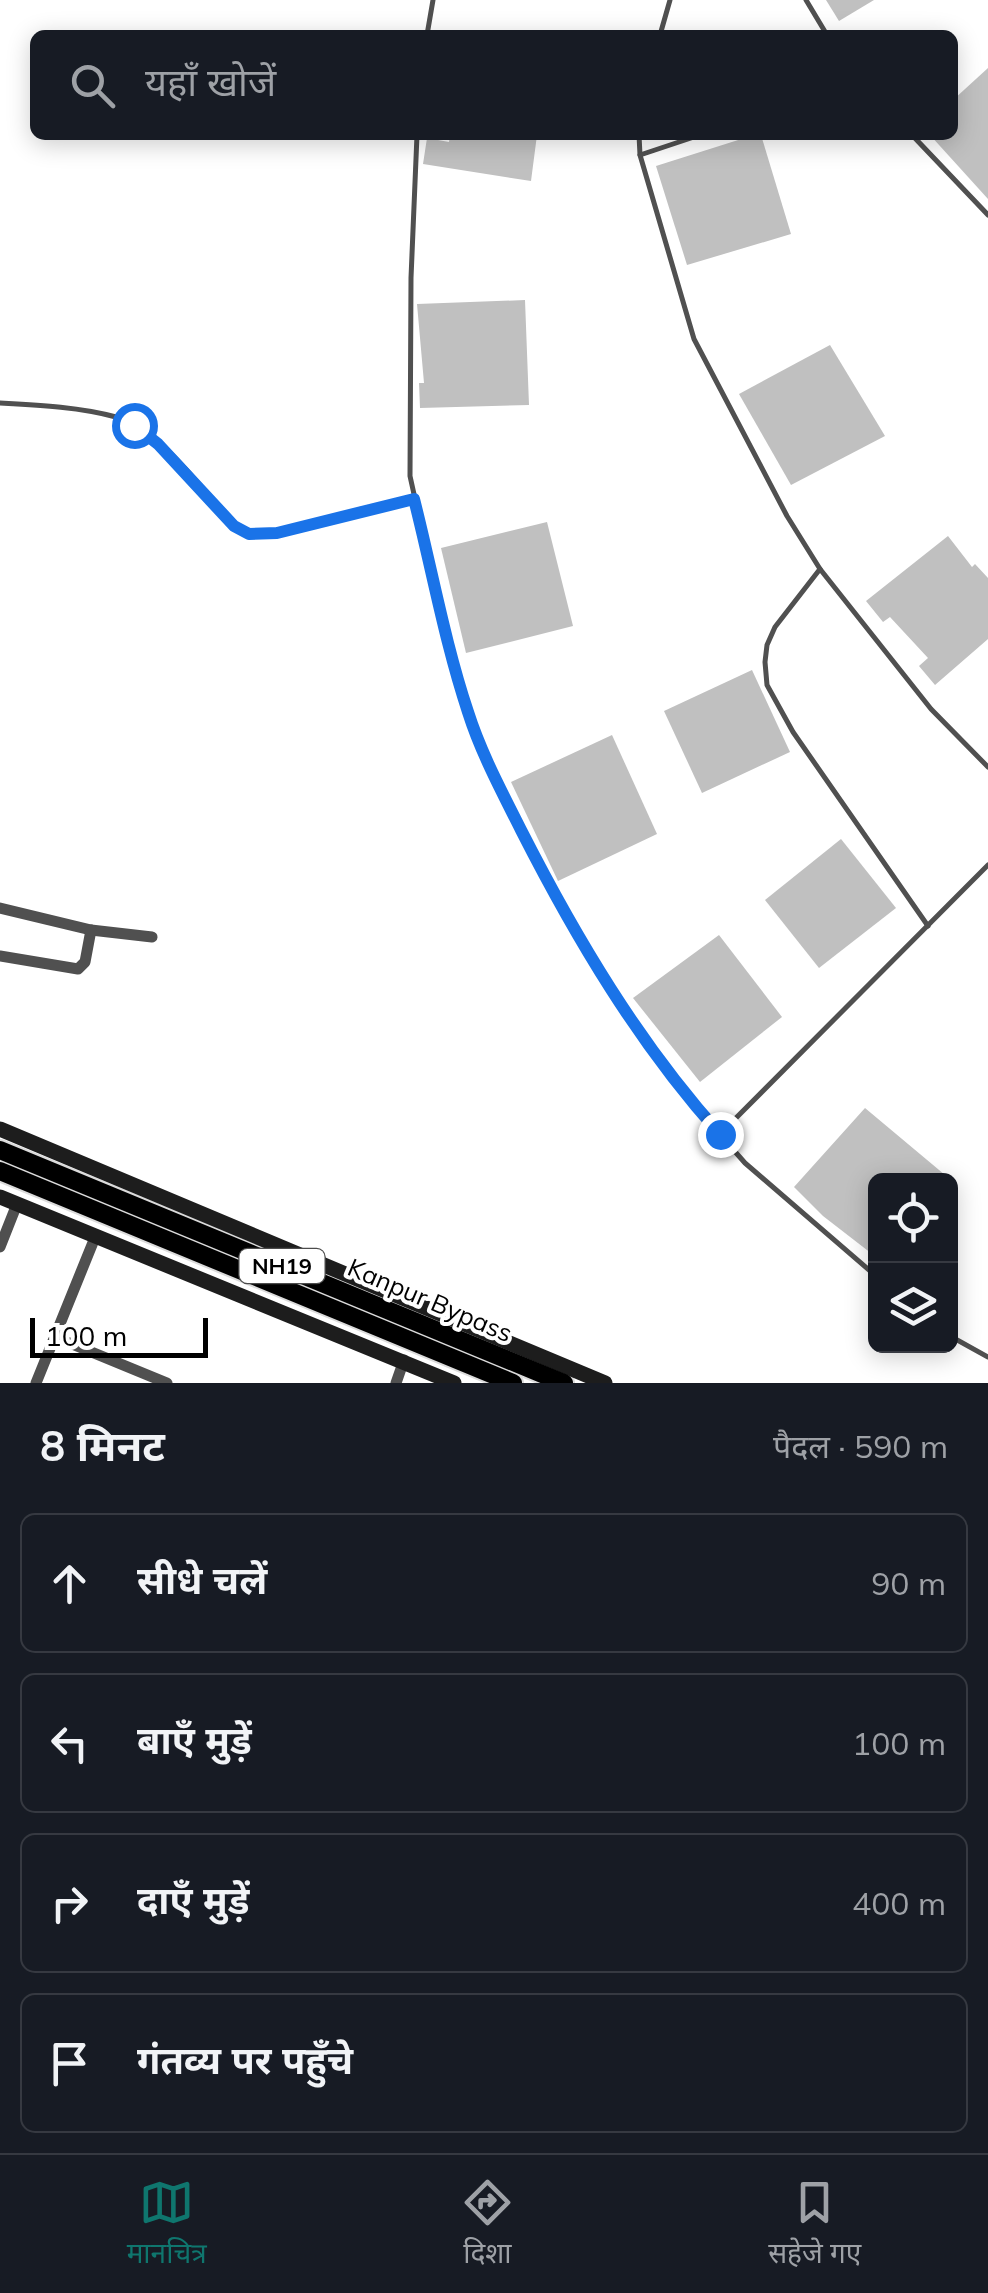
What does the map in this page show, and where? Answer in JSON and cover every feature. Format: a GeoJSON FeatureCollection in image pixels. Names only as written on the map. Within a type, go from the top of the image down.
{"type":"FeatureCollection","features":[{"type":"Feature","properties":{"kind":"highway","name":"Kanpur Bypass"},"geometry":{"type":"LineString","coordinates":[[0,1150],[564,1383]]}},
{"type":"Feature","properties":{"kind":"highway","name":"Kanpur Bypass"},"geometry":{"type":"LineString","coordinates":[[0,1172],[513,1383]]}},
{"type":"Feature","properties":{"kind":"main road"},"geometry":{"type":"LineString","coordinates":[[0,1129],[605,1383]]}},
{"type":"Feature","properties":{"kind":"main road"},"geometry":{"type":"LineString","coordinates":[[0,1197],[454,1383]]}},
{"type":"Feature","properties":{"kind":"street"},"geometry":{"type":"LineString","coordinates":[[0,908],[92,930],[152,936]]}},
{"type":"Feature","properties":{"kind":"street"},"geometry":{"type":"LineString","coordinates":[[0,956],[78,968],[85,962],[92,930]]}},
{"type":"Feature","properties":{"kind":"street"},"geometry":{"type":"LineString","coordinates":[[0,1247],[17,1204]]}},
{"type":"Feature","properties":{"kind":"street"},"geometry":{"type":"LineString","coordinates":[[36,1383],[96,1234]]}},
{"type":"Feature","properties":{"kind":"street"},"geometry":{"type":"LineString","coordinates":[[55,1337],[167,1383]]}},
{"type":"Feature","properties":{"kind":"street"},"geometry":{"type":"LineString","coordinates":[[396,1383],[404,1360]]}},
{"type":"Feature","properties":{"kind":"lane"},"geometry":{"type":"LineString","coordinates":[[428,30],[433,0]]}},
{"type":"Feature","properties":{"kind":"lane"},"geometry":{"type":"LineString","coordinates":[[661,30],[670,0]]}},
{"type":"Feature","properties":{"kind":"lane"},"geometry":{"type":"LineString","coordinates":[[806,0],[824,30]]}},
{"type":"Feature","properties":{"kind":"lane"},"geometry":{"type":"LineString","coordinates":[[417,140],[409,404],[414,499],[468,714],[539,864],[617,1001],[694,1105],[745,1163],[868,1269]]}},
{"type":"Feature","properties":{"kind":"lane"},"geometry":{"type":"LineString","coordinates":[[639,140],[640,155],[694,338],[787,516],[820,568],[931,709],[988,767]]}},
{"type":"Feature","properties":{"kind":"lane"},"geometry":{"type":"LineString","coordinates":[[640,155],[685,140]]}},
{"type":"Feature","properties":{"kind":"lane"},"geometry":{"type":"LineString","coordinates":[[917,140],[988,215]]}},
{"type":"Feature","properties":{"kind":"lane"},"geometry":{"type":"LineString","coordinates":[[0,404],[95,414],[134,425],[158,444],[234,526],[249,534],[277,533],[414,499]]}},
{"type":"Feature","properties":{"kind":"lane"},"geometry":{"type":"LineString","coordinates":[[820,568],[775,628],[767,645],[767,685],[793,732],[928,926]]}},
{"type":"Feature","properties":{"kind":"lane"},"geometry":{"type":"LineString","coordinates":[[720,1134],[988,864]]}},
{"type":"Feature","properties":{"kind":"lane"},"geometry":{"type":"LineString","coordinates":[[958,1341],[988,1358]]}},
{"type":"Feature","properties":{"kind":"building"},"geometry":{"type":"Polygon","coordinates":[[[826,0],[874,0],[839,21],[826,0]]]}},
{"type":"Feature","properties":{"kind":"building"},"geometry":{"type":"Polygon","coordinates":[[[988,68],[988,199],[935,140],[958,140],[958,95],[988,68]]]}},
{"type":"Feature","properties":{"kind":"building"},"geometry":{"type":"Polygon","coordinates":[[[427,140],[536,140],[531,181],[423,164],[427,140]]]}},
{"type":"Feature","properties":{"kind":"building"},"geometry":{"type":"Polygon","coordinates":[[[738,140],[763,140],[791,234],[687,265],[656,166],[738,140]]]}},
{"type":"Feature","properties":{"kind":"building"},"geometry":{"type":"Polygon","coordinates":[[[525,300],[529,405],[420,408],[419,383],[424,383],[417,304],[525,300]]]}},
{"type":"Feature","properties":{"kind":"building"},"geometry":{"type":"Polygon","coordinates":[[[830,345],[885,436],[791,485],[739,394],[830,345]]]}},
{"type":"Feature","properties":{"kind":"building"},"geometry":{"type":"Polygon","coordinates":[[[547,522],[573,626],[466,653],[441,548],[547,522]]]}},
{"type":"Feature","properties":{"kind":"building"},"geometry":{"type":"Polygon","coordinates":[[[948,536],[972,567],[975,564],[988,578],[988,639],[935,685],[919,666],[928,658],[890,617],[883,622],[866,601],[948,536]]]}},
{"type":"Feature","properties":{"kind":"building"},"geometry":{"type":"Polygon","coordinates":[[[752,670],[790,752],[702,793],[664,711],[752,670]]]}},
{"type":"Feature","properties":{"kind":"building"},"geometry":{"type":"Polygon","coordinates":[[[612,735],[657,834],[558,881],[511,782],[612,735]]]}},
{"type":"Feature","properties":{"kind":"building"},"geometry":{"type":"Polygon","coordinates":[[[841,839],[896,908],[819,968],[765,900],[841,839]]]}},
{"type":"Feature","properties":{"kind":"building"},"geometry":{"type":"Polygon","coordinates":[[[719,935],[782,1017],[700,1082],[633,998],[719,935]]]}},
{"type":"Feature","properties":{"kind":"building"},"geometry":{"type":"Polygon","coordinates":[[[865,1108],[943,1173],[868,1173],[868,1251],[823,1216],[794,1187],[865,1108]]]}},
{"type":"Feature","properties":{"kind":"route"},"geometry":{"type":"LineString","coordinates":[[134,425],[158,444],[234,526],[249,534],[277,533],[414,499],[468,714],[501,790],[617,1001],[720,1134]]}}]}
